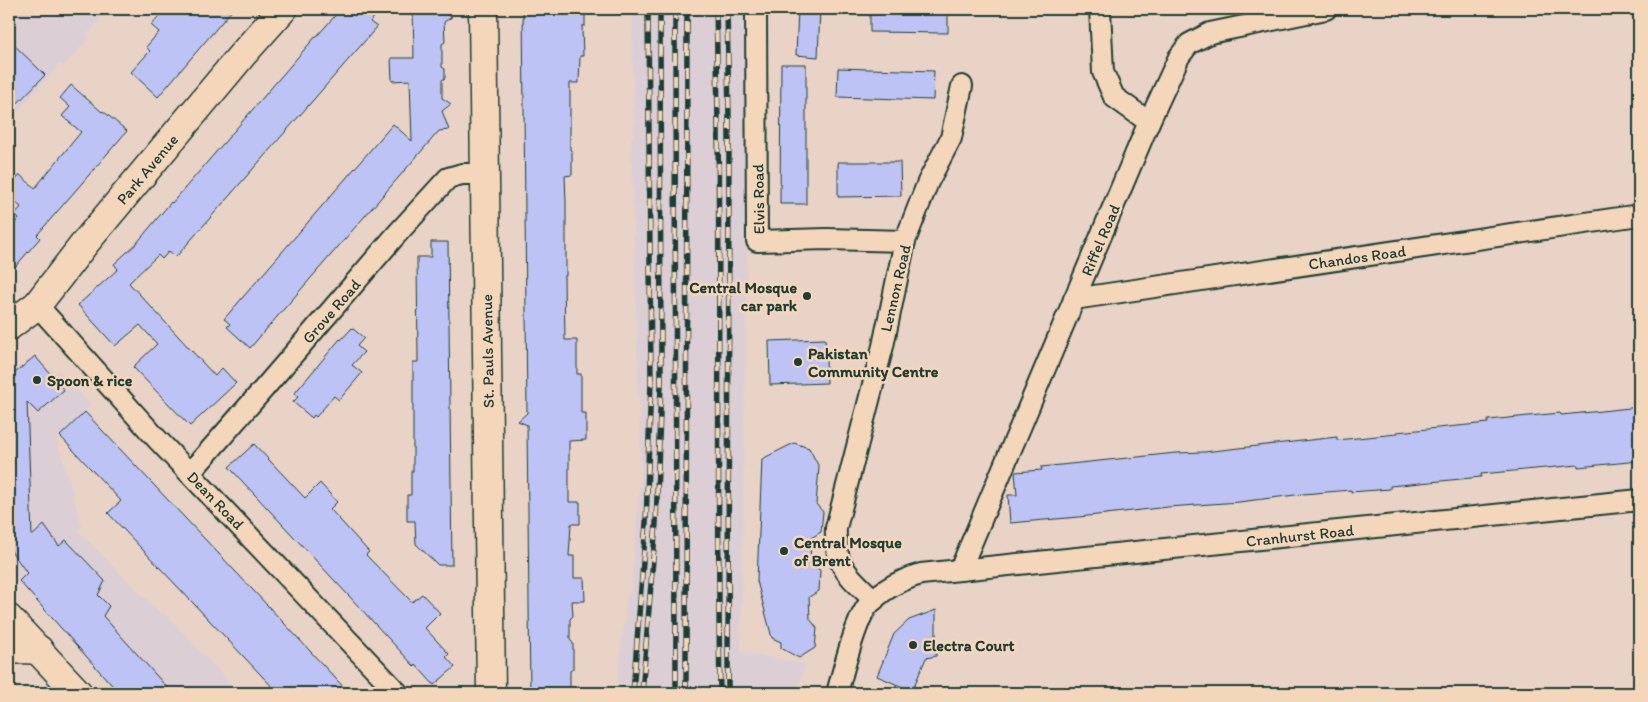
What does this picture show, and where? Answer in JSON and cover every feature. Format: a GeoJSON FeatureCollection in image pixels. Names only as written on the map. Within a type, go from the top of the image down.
{"type":"FeatureCollection","features":[{"type":"Feature","properties":{"kind":"street","name":"Park Avenue"},"geometry":{"type":"LineString","coordinates":[[9,326],[37,305],[84,243],[283,9]]}},
{"type":"Feature","properties":{"kind":"street","name":"St. Pauls Avenue"},"geometry":{"type":"LineString","coordinates":[[483,9],[491,693]]}},
{"type":"Feature","properties":{"kind":"street","name":"Elvis Road"},"geometry":{"type":"LineString","coordinates":[[756,9],[758,241],[905,241]]}},
{"type":"Feature","properties":{"kind":"street"},"geometry":{"type":"LineString","coordinates":[[1100,9],[1103,72],[1114,97],[1148,122]]}},
{"type":"Feature","properties":{"kind":"street","name":"Riffel Road"},"geometry":{"type":"LineString","coordinates":[[960,570],[1148,122],[1179,57],[1189,44],[1210,33],[1326,9]]}},
{"type":"Feature","properties":{"kind":"street","name":"Lennon Road"},"geometry":{"type":"LineString","coordinates":[[874,600],[848,575],[840,563],[835,546],[836,528],[883,346],[905,241],[928,182],[951,138],[962,86]]}},
{"type":"Feature","properties":{"kind":"street","name":"Grove Road"},"geometry":{"type":"LineString","coordinates":[[190,472],[448,178],[462,174],[485,174]]}},
{"type":"Feature","properties":{"kind":"street","name":"Chandos Road"},"geometry":{"type":"LineString","coordinates":[[1074,300],[1639,215]]}},
{"type":"Feature","properties":{"kind":"street","name":"Dean Road"},"geometry":{"type":"LineString","coordinates":[[37,305],[157,438],[398,693]]}},
{"type":"Feature","properties":{"kind":"street","name":"Cranhurst Road"},"geometry":{"type":"LineString","coordinates":[[837,693],[842,672],[865,609],[883,592],[910,577],[922,574],[1639,500]]}},
{"type":"Feature","properties":{"kind":"street"},"geometry":{"type":"LineString","coordinates":[[9,618],[78,693]]}},
{"type":"Feature","properties":{"kind":"street"},"geometry":{"type":"LineString","coordinates":[[9,650],[39,650]]}},
{"type":"Feature","properties":{"kind":"shaded area"},"geometry":{"type":"Polygon","coordinates":[[[9,9],[109,9],[87,35],[90,38],[63,66],[60,64],[9,122],[9,9]]]}},
{"type":"Feature","properties":{"kind":"shaded area"},"geometry":{"type":"Polygon","coordinates":[[[632,9],[744,9],[747,247],[741,652],[805,664],[797,693],[616,693],[627,593],[631,592],[641,471],[631,138],[634,137],[632,9]]]}},
{"type":"Feature","properties":{"kind":"shaded area"},"geometry":{"type":"Polygon","coordinates":[[[49,369],[55,372],[59,371],[91,405],[57,439],[82,526],[77,530],[161,614],[164,612],[239,693],[117,693],[18,581],[9,559],[9,381],[17,372],[46,371],[49,369]]]}},
{"type":"Feature","properties":{"kind":"building"},"geometry":{"type":"Polygon","coordinates":[[[165,9],[233,9],[158,97],[131,72],[150,51],[146,47],[159,32],[151,25],[165,9]]]}},
{"type":"Feature","properties":{"kind":"building"},"geometry":{"type":"Polygon","coordinates":[[[341,9],[381,9],[370,22],[377,27],[176,257],[169,251],[162,259],[158,255],[129,283],[215,376],[222,368],[236,383],[190,426],[133,367],[157,344],[140,325],[115,346],[78,305],[118,269],[114,264],[136,244],[341,9]]]}},
{"type":"Feature","properties":{"kind":"building"},"geometry":{"type":"Polygon","coordinates":[[[413,9],[436,9],[452,17],[444,22],[445,42],[442,44],[442,67],[445,69],[445,78],[442,80],[442,98],[451,104],[442,111],[449,130],[439,131],[250,348],[227,327],[230,324],[224,319],[393,124],[412,141],[410,80],[392,81],[391,58],[414,58],[413,9]]]}},
{"type":"Feature","properties":{"kind":"building"},"geometry":{"type":"Polygon","coordinates":[[[523,9],[585,9],[585,26],[582,26],[583,56],[580,56],[579,83],[570,83],[572,175],[565,176],[565,340],[577,340],[577,374],[581,374],[581,413],[586,413],[586,440],[569,441],[569,502],[580,502],[580,524],[571,524],[569,556],[574,556],[574,578],[584,578],[585,601],[572,601],[573,616],[570,619],[570,640],[573,643],[573,669],[570,671],[570,693],[530,693],[527,425],[518,421],[527,413],[523,9]]]}},
{"type":"Feature","properties":{"kind":"building"},"geometry":{"type":"Polygon","coordinates":[[[798,9],[820,9],[818,57],[796,55],[798,9]]]}},
{"type":"Feature","properties":{"kind":"building"},"geometry":{"type":"Polygon","coordinates":[[[870,9],[948,9],[948,33],[870,32],[870,9]]]}},
{"type":"Feature","properties":{"kind":"building"},"geometry":{"type":"Polygon","coordinates":[[[9,40],[45,75],[9,112],[9,40]]]}},
{"type":"Feature","properties":{"kind":"building"},"geometry":{"type":"Polygon","coordinates":[[[781,64],[806,64],[806,204],[780,204],[781,64]]]}},
{"type":"Feature","properties":{"kind":"building"},"geometry":{"type":"Polygon","coordinates":[[[838,68],[934,71],[933,100],[837,97],[838,68]]]}},
{"type":"Feature","properties":{"kind":"building"},"geometry":{"type":"Polygon","coordinates":[[[71,85],[127,131],[37,235],[40,238],[9,274],[9,230],[19,218],[15,214],[21,207],[9,197],[9,188],[20,175],[35,188],[81,132],[62,116],[70,107],[60,98],[71,85]]]}},
{"type":"Feature","properties":{"kind":"building"},"geometry":{"type":"Polygon","coordinates":[[[838,162],[900,162],[901,196],[838,197],[838,162]]]}},
{"type":"Feature","properties":{"kind":"building"},"geometry":{"type":"Polygon","coordinates":[[[431,242],[448,242],[452,565],[438,565],[416,544],[415,521],[407,521],[407,495],[411,495],[411,471],[413,471],[413,362],[418,362],[417,257],[431,257],[431,242]]]}},
{"type":"Feature","properties":{"kind":"building"},"geometry":{"type":"Polygon","coordinates":[[[352,328],[364,338],[357,346],[364,352],[352,365],[362,373],[339,400],[334,396],[316,417],[314,415],[312,418],[293,402],[298,397],[294,394],[340,339],[352,328]]]}},
{"type":"Feature","properties":{"kind":"building","name":"Pakistan Community Centre"},"geometry":{"type":"Polygon","coordinates":[[[825,339],[827,383],[770,385],[769,341],[825,339]]]}},
{"type":"Feature","properties":{"kind":"building"},"geometry":{"type":"Polygon","coordinates":[[[35,356],[64,390],[38,413],[27,402],[32,536],[44,525],[59,546],[66,540],[105,581],[98,595],[109,606],[103,616],[172,693],[119,693],[19,581],[27,573],[9,548],[9,378],[35,356]]]}},
{"type":"Feature","properties":{"kind":"building"},"geometry":{"type":"Polygon","coordinates":[[[1639,407],[1639,461],[1481,474],[1481,477],[1390,486],[1390,489],[1303,494],[1239,502],[1168,507],[1010,523],[1008,495],[1017,495],[1015,472],[1042,470],[1041,467],[1176,453],[1204,452],[1337,437],[1337,440],[1397,434],[1397,432],[1488,423],[1488,420],[1639,407]]]}},
{"type":"Feature","properties":{"kind":"building"},"geometry":{"type":"Polygon","coordinates":[[[85,412],[349,693],[278,693],[108,513],[121,501],[60,436],[85,412]]]}},
{"type":"Feature","properties":{"kind":"building","name":"Central Mosque of Brent"},"geometry":{"type":"Polygon","coordinates":[[[794,443],[809,448],[819,467],[816,504],[823,512],[821,532],[811,538],[810,564],[820,570],[819,591],[809,597],[810,619],[817,628],[815,648],[799,658],[781,648],[781,642],[772,638],[757,581],[762,459],[794,443]]]}},
{"type":"Feature","properties":{"kind":"building"},"geometry":{"type":"Polygon","coordinates":[[[254,444],[305,498],[320,483],[337,502],[330,509],[369,552],[366,555],[412,602],[422,594],[440,613],[425,628],[449,654],[446,657],[455,667],[434,685],[416,665],[415,667],[229,467],[254,444]]]}},
{"type":"Feature","properties":{"kind":"building","name":"Electra Court"},"geometry":{"type":"Polygon","coordinates":[[[936,610],[936,656],[926,658],[912,691],[877,676],[894,634],[909,620],[936,610]]]}},
{"type":"Feature","properties":{"kind":"railway"},"geometry":{"type":"LineString","coordinates":[[633,693],[646,523],[651,382],[648,9]]}},
{"type":"Feature","properties":{"kind":"railway"},"geometry":{"type":"LineString","coordinates":[[642,693],[656,523],[661,385],[660,9]]}},
{"type":"Feature","properties":{"kind":"railway"},"geometry":{"type":"LineString","coordinates":[[675,9],[676,693]]}},
{"type":"Feature","properties":{"kind":"railway"},"geometry":{"type":"LineString","coordinates":[[686,693],[687,9]]}},
{"type":"Feature","properties":{"kind":"railway"},"geometry":{"type":"LineString","coordinates":[[716,9],[719,180],[720,693]]}},
{"type":"Feature","properties":{"kind":"railway"},"geometry":{"type":"LineString","coordinates":[[727,9],[729,118],[728,693]]}},
{"type":"Feature","properties":{"kind":"place","name":"Central Mosque car park"},"geometry":{"type":"Point","coordinates":[807,296]}},
{"type":"Feature","properties":{"kind":"place","name":"Pakistan Community Centre"},"geometry":{"type":"Point","coordinates":[798,362]}},
{"type":"Feature","properties":{"kind":"place","name":"Spoon & rice"},"geometry":{"type":"Point","coordinates":[37,380]}},
{"type":"Feature","properties":{"kind":"place","name":"Central Mosque of Brent"},"geometry":{"type":"Point","coordinates":[784,551]}},
{"type":"Feature","properties":{"kind":"place","name":"Electra Court"},"geometry":{"type":"Point","coordinates":[913,645]}}]}
